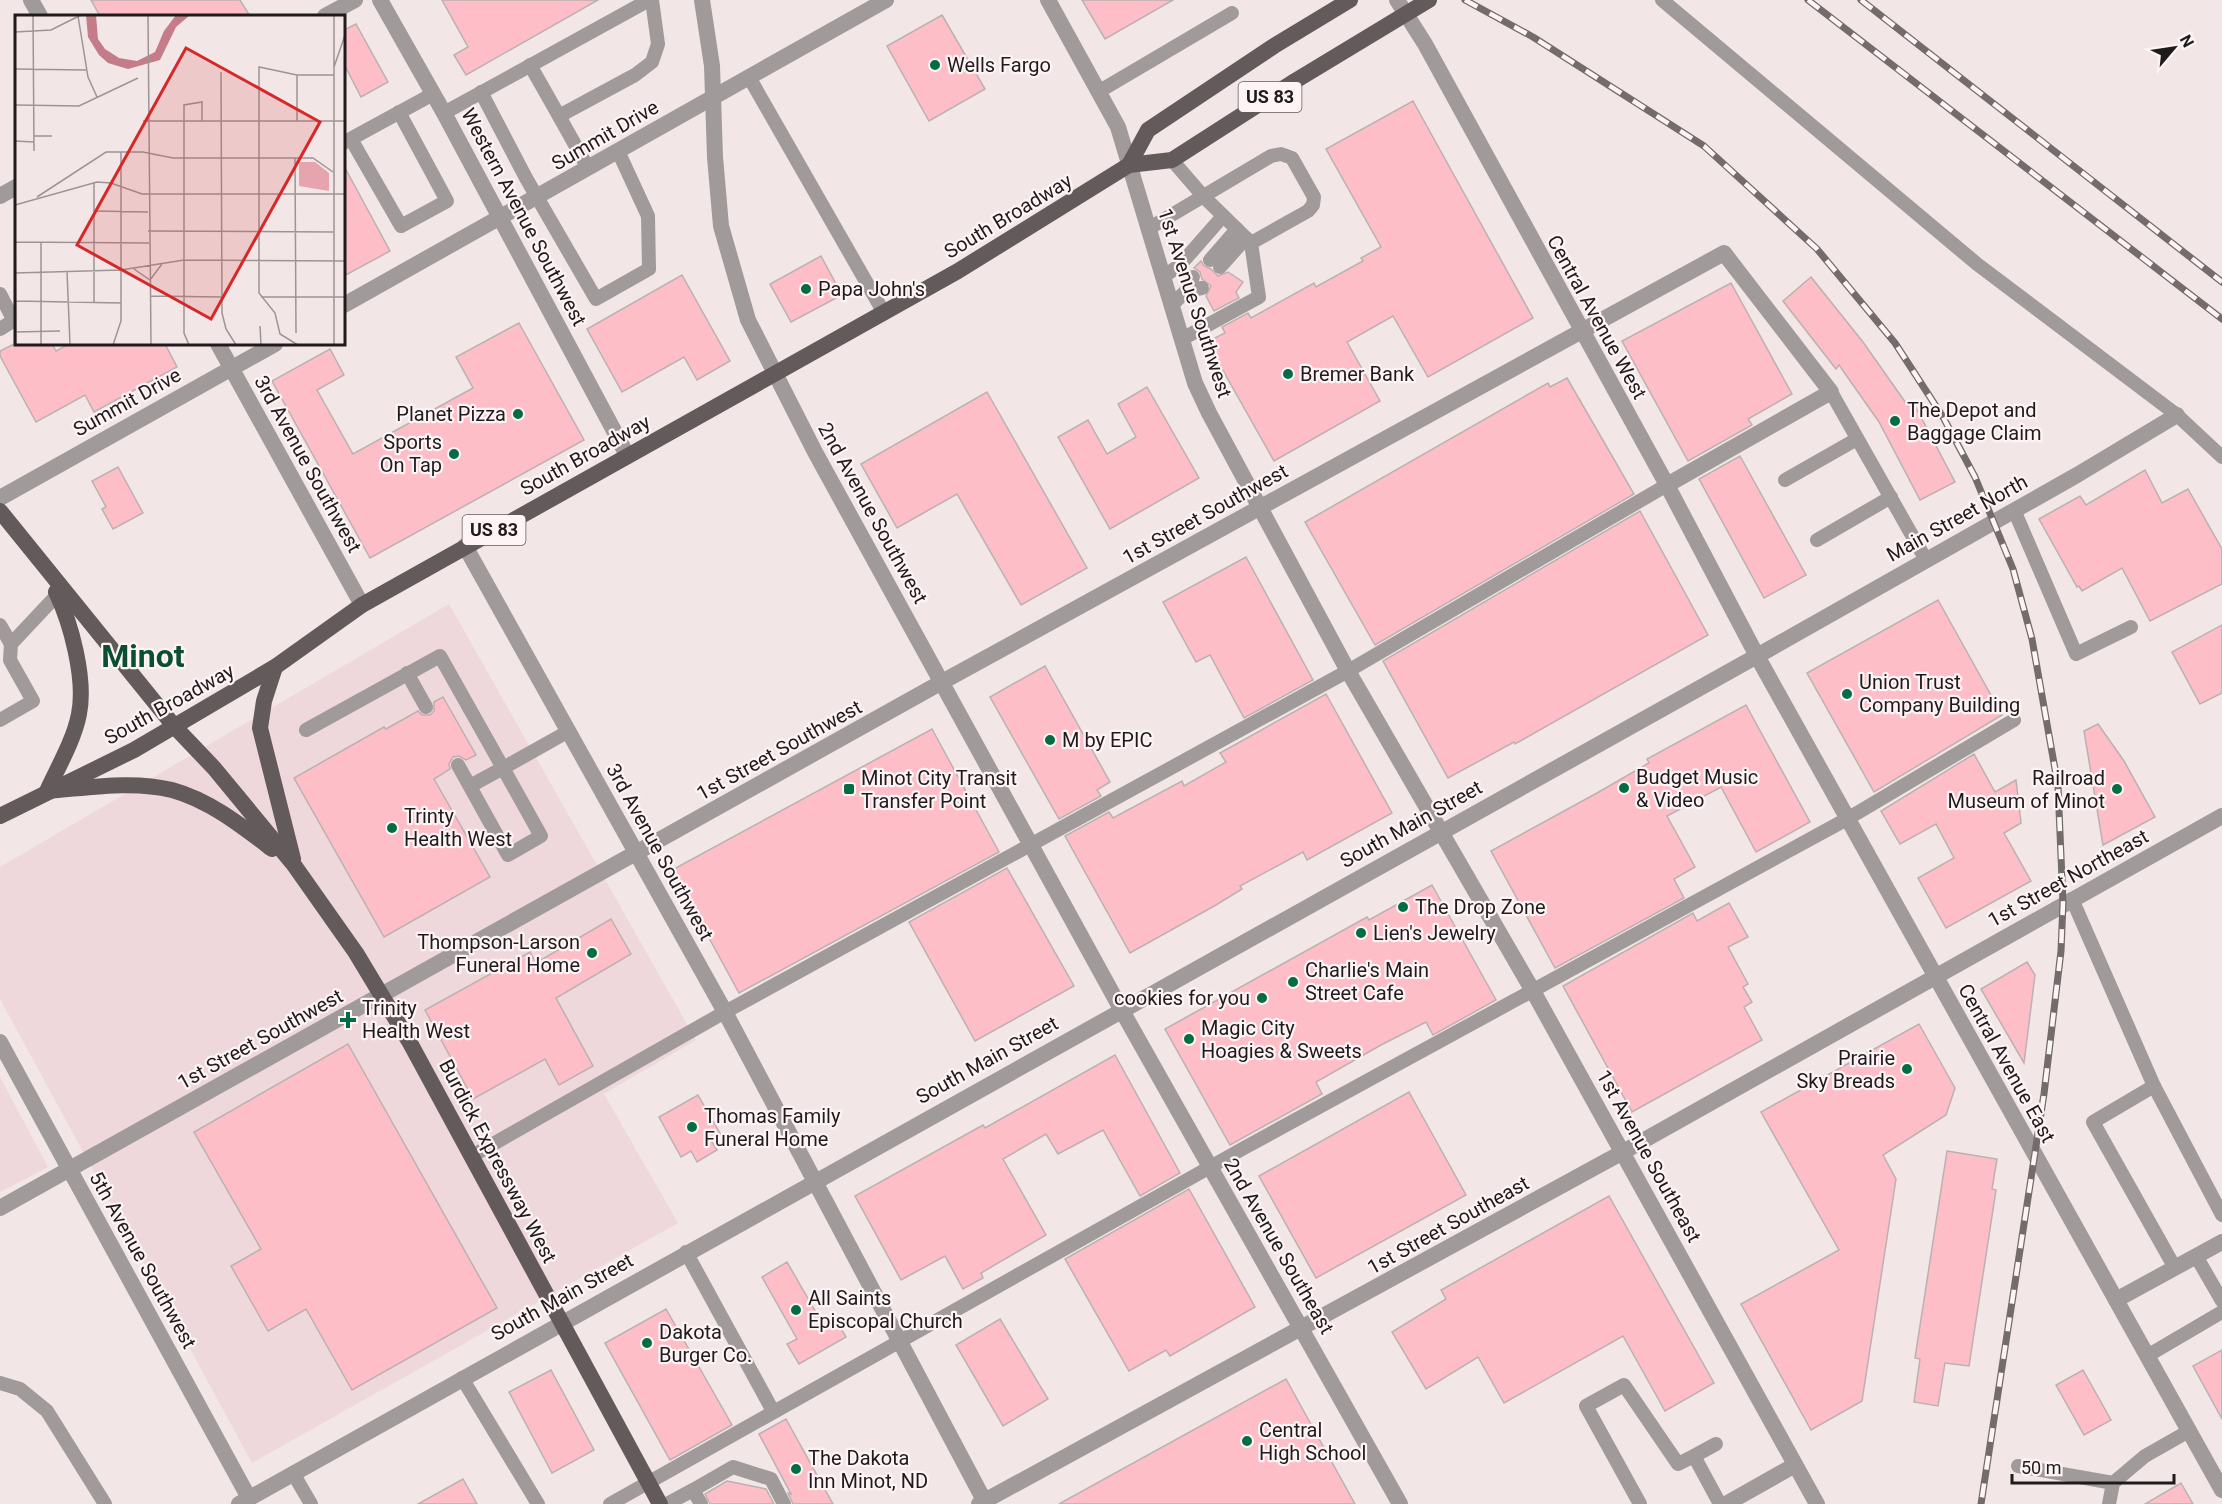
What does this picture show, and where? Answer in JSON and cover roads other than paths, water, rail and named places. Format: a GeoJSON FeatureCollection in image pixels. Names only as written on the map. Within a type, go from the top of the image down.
{"type":"FeatureCollection","features":[{"type":"Feature","properties":{"kind":"main road","name":"South Broadway"},"geometry":{"type":"LineString","coordinates":[[1129,165],[1148,130],[1266,51],[1350,0]]}},
{"type":"Feature","properties":{"kind":"main road","name":"South Broadway"},"geometry":{"type":"LineString","coordinates":[[0,816],[134,750],[275,667],[362,605],[884,313],[1019,235],[1129,165],[1172,160],[1413,5]]}},
{"type":"Feature","properties":{"kind":"main road","name":"Burdick Expressway West"},"geometry":{"type":"LineString","coordinates":[[0,511],[44,569],[174,726],[214,768],[294,865],[383,994],[660,1504]]}},
{"type":"Feature","properties":{"kind":"main road"},"geometry":{"type":"LineString","coordinates":[[44,569],[63,607],[80,675],[81,693],[79,714],[47,791],[121,785],[173,790],[203,802],[248,830],[294,865]]}},
{"type":"Feature","properties":{"kind":"main road"},"geometry":{"type":"LineString","coordinates":[[275,667],[264,701],[260,728],[294,865]]}},
{"type":"Feature","properties":{"kind":"street"},"geometry":{"type":"LineString","coordinates":[[31,0],[39,15]]}},
{"type":"Feature","properties":{"kind":"street"},"geometry":{"type":"LineString","coordinates":[[327,15],[355,0]]}},
{"type":"Feature","properties":{"kind":"street","name":"Western Avenue Southwest"},"geometry":{"type":"LineString","coordinates":[[380,0],[444,113],[627,455]]}},
{"type":"Feature","properties":{"kind":"street","name":"2nd Avenue Southwest"},"geometry":{"type":"LineString","coordinates":[[702,0],[712,66],[715,158],[721,226],[748,320],[814,452],[1121,1009]]}},
{"type":"Feature","properties":{"kind":"street","name":"Summit Drive"},"geometry":{"type":"LineString","coordinates":[[345,304],[886,0]]}},
{"type":"Feature","properties":{"kind":"street","name":"1st Avenue Southwest"},"geometry":{"type":"LineString","coordinates":[[1048,0],[1118,128],[1182,339],[1204,403],[1348,670],[1442,831]]}},
{"type":"Feature","properties":{"kind":"street","name":"Central Avenue West"},"geometry":{"type":"LineString","coordinates":[[1413,5],[1580,330],[1667,485],[1756,656]]}},
{"type":"Feature","properties":{"kind":"street"},"geometry":{"type":"LineString","coordinates":[[0,196],[15,188]]}},
{"type":"Feature","properties":{"kind":"street","name":"1st Street Southwest"},"geometry":{"type":"LineString","coordinates":[[0,1208],[942,682],[1724,253],[1831,392]]}},
{"type":"Feature","properties":{"kind":"street","name":"3rd Avenue Southwest"},"geometry":{"type":"LineString","coordinates":[[219,345],[362,605]]}},
{"type":"Feature","properties":{"kind":"street","name":"Summit Drive"},"geometry":{"type":"LineString","coordinates":[[0,498],[272,345]]}},
{"type":"Feature","properties":{"kind":"street"},"geometry":{"type":"LineString","coordinates":[[1667,485],[1831,392]]}},
{"type":"Feature","properties":{"kind":"street","name":"Main Street North"},"geometry":{"type":"LineString","coordinates":[[1756,656],[2177,415]]}},
{"type":"Feature","properties":{"kind":"street","name":"3rd Avenue Southwest"},"geometry":{"type":"LineString","coordinates":[[465,546],[816,1180],[983,1503]]}},
{"type":"Feature","properties":{"kind":"street","name":"Central Avenue East"},"geometry":{"type":"LineString","coordinates":[[1756,656],[2222,1490]]}},
{"type":"Feature","properties":{"kind":"street","name":"South Main Street"},"geometry":{"type":"LineString","coordinates":[[244,1501],[1756,656]]}},
{"type":"Feature","properties":{"kind":"street","name":"1st Street Northeast"},"geometry":{"type":"LineString","coordinates":[[1934,977],[2222,816]]}},
{"type":"Feature","properties":{"kind":"street","name":"1st Avenue Southeast"},"geometry":{"type":"LineString","coordinates":[[1442,831],[1623,1152],[1817,1504]]}},
{"type":"Feature","properties":{"kind":"street","name":"1st Street Southeast"},"geometry":{"type":"LineString","coordinates":[[983,1503],[1623,1152],[1934,977]]}},
{"type":"Feature","properties":{"kind":"street","name":"2nd Avenue Southeast"},"geometry":{"type":"LineString","coordinates":[[1121,1009],[1400,1504]]}},
{"type":"Feature","properties":{"kind":"street","name":"5th Avenue Southwest"},"geometry":{"type":"LineString","coordinates":[[0,1042],[244,1501]]}},
{"type":"Feature","properties":{"kind":"street"},"geometry":{"type":"LineString","coordinates":[[2116,1300],[2222,1242]]}},
{"type":"Feature","properties":{"kind":"street"},"geometry":{"type":"LineString","coordinates":[[1726,1504],[1795,1465]]}},
{"type":"Feature","properties":{"kind":"lane"},"geometry":{"type":"LineString","coordinates":[[444,113],[650,0],[658,44],[652,62],[635,75],[559,116]]}},
{"type":"Feature","properties":{"kind":"lane"},"geometry":{"type":"LineString","coordinates":[[1662,0],[1977,264],[2177,415],[2222,457]]}},
{"type":"Feature","properties":{"kind":"lane"},"geometry":{"type":"LineString","coordinates":[[1098,92],[1232,13]]}},
{"type":"Feature","properties":{"kind":"lane"},"geometry":{"type":"LineString","coordinates":[[530,65],[588,168]]}},
{"type":"Feature","properties":{"kind":"lane"},"geometry":{"type":"LineString","coordinates":[[749,78],[884,313]]}},
{"type":"Feature","properties":{"kind":"lane"},"geometry":{"type":"LineString","coordinates":[[481,92],[596,299],[648,269],[648,216],[618,152]]}},
{"type":"Feature","properties":{"kind":"lane"},"geometry":{"type":"LineString","coordinates":[[399,112],[447,201],[401,226],[347,141],[399,112],[433,94]]}},
{"type":"Feature","properties":{"kind":"lane"},"geometry":{"type":"LineString","coordinates":[[1149,229],[1271,156],[1281,154],[1292,158],[1314,196],[1313,205],[1308,211],[1244,236],[1215,263]]}},
{"type":"Feature","properties":{"kind":"lane"},"geometry":{"type":"LineString","coordinates":[[1172,160],[1203,196],[1244,236],[1259,297],[1182,339]]}},
{"type":"Feature","properties":{"kind":"lane"},"geometry":{"type":"LineString","coordinates":[[1163,277],[1180,265],[1223,216]]}},
{"type":"Feature","properties":{"kind":"lane"},"geometry":{"type":"LineString","coordinates":[[1172,305],[1198,282]]}},
{"type":"Feature","properties":{"kind":"lane"},"geometry":{"type":"LineString","coordinates":[[0,294],[15,320],[0,329]]}},
{"type":"Feature","properties":{"kind":"lane"},"geometry":{"type":"LineString","coordinates":[[1831,392],[1926,560]]}},
{"type":"Feature","properties":{"kind":"lane"},"geometry":{"type":"LineString","coordinates":[[1785,480],[1857,439]]}},
{"type":"Feature","properties":{"kind":"lane"},"geometry":{"type":"LineString","coordinates":[[472,1156],[725,1012],[1348,670],[1667,485]]}},
{"type":"Feature","properties":{"kind":"lane"},"geometry":{"type":"LineString","coordinates":[[1816,540],[1891,497]]}},
{"type":"Feature","properties":{"kind":"lane"},"geometry":{"type":"LineString","coordinates":[[2014,510],[2076,654],[2131,627]]}},
{"type":"Feature","properties":{"kind":"lane"},"geometry":{"type":"LineString","coordinates":[[0,720],[33,702],[5,663],[11,644],[57,595]]}},
{"type":"Feature","properties":{"kind":"lane"},"geometry":{"type":"LineString","coordinates":[[0,625],[11,644]]}},
{"type":"Feature","properties":{"kind":"lane"},"geometry":{"type":"LineString","coordinates":[[306,730],[440,656],[541,836],[508,855],[458,765]]}},
{"type":"Feature","properties":{"kind":"lane"},"geometry":{"type":"LineString","coordinates":[[407,673],[426,707]]}},
{"type":"Feature","properties":{"kind":"lane"},"geometry":{"type":"LineString","coordinates":[[610,1504],[898,1340],[1847,819],[2014,720]]}},
{"type":"Feature","properties":{"kind":"lane"},"geometry":{"type":"LineString","coordinates":[[470,786],[569,731]]}},
{"type":"Feature","properties":{"kind":"lane"},"geometry":{"type":"LineString","coordinates":[[2072,899],[2154,1086],[2222,1215]]}},
{"type":"Feature","properties":{"kind":"lane"},"geometry":{"type":"LineString","coordinates":[[2154,1086],[2093,1122],[2175,1268]]}},
{"type":"Feature","properties":{"kind":"lane"},"geometry":{"type":"LineString","coordinates":[[686,1252],[773,1411]]}},
{"type":"Feature","properties":{"kind":"lane"},"geometry":{"type":"LineString","coordinates":[[2196,1256],[2222,1300]]}},
{"type":"Feature","properties":{"kind":"lane"},"geometry":{"type":"LineString","coordinates":[[2147,1356],[2222,1312]]}},
{"type":"Feature","properties":{"kind":"lane"},"geometry":{"type":"LineString","coordinates":[[462,1378],[538,1504]]}},
{"type":"Feature","properties":{"kind":"lane"},"geometry":{"type":"LineString","coordinates":[[0,1383],[20,1389],[47,1411],[105,1504]]}},
{"type":"Feature","properties":{"kind":"lane"},"geometry":{"type":"LineString","coordinates":[[1640,1504],[1586,1406],[1624,1385],[1678,1464],[1716,1444]]}},
{"type":"Feature","properties":{"kind":"lane"},"geometry":{"type":"LineString","coordinates":[[2109,1504],[2113,1483],[2145,1456],[2189,1431]]}},
{"type":"Feature","properties":{"kind":"lane"},"geometry":{"type":"LineString","coordinates":[[1694,1456],[1720,1504]]}},
{"type":"Feature","properties":{"kind":"lane"},"geometry":{"type":"LineString","coordinates":[[2018,1466],[2113,1483]]}},
{"type":"Feature","properties":{"kind":"lane"},"geometry":{"type":"LineString","coordinates":[[733,1467],[742,1484]]}},
{"type":"Feature","properties":{"kind":"lane"},"geometry":{"type":"LineString","coordinates":[[667,1504],[733,1467],[771,1479],[784,1504]]}},
{"type":"Feature","properties":{"kind":"lane"},"geometry":{"type":"LineString","coordinates":[[293,1473],[311,1504]]}},
{"type":"Feature","properties":{"kind":"lane"},"geometry":{"type":"LineString","coordinates":[[693,1490],[701,1504]]}},
{"type":"Feature","properties":{"kind":"railway"},"geometry":{"type":"LineString","coordinates":[[1465,0],[1533,37],[1704,146],[1817,249],[1895,343],[1943,417],[1975,477],[2013,569],[2032,639],[2058,786],[2063,903],[2061,951],[2044,1094],[1981,1504]]}},
{"type":"Feature","properties":{"kind":"railway"},"geometry":{"type":"LineString","coordinates":[[1808,0],[2222,319]]}},
{"type":"Feature","properties":{"kind":"railway"},"geometry":{"type":"LineString","coordinates":[[1861,0],[2222,282]]}},
{"type":"Feature","properties":{"kind":"place","name":"Wells Fargo"},"geometry":{"type":"Point","coordinates":[935,65]}},
{"type":"Feature","properties":{"kind":"place","name":"Papa John's"},"geometry":{"type":"Point","coordinates":[806,289]}},
{"type":"Feature","properties":{"kind":"place","name":"Bremer Bank"},"geometry":{"type":"Point","coordinates":[1288,374]}},
{"type":"Feature","properties":{"kind":"place","name":"Planet Pizza"},"geometry":{"type":"Point","coordinates":[518,414]}},
{"type":"Feature","properties":{"kind":"place","name":"The Depot and Baggage Claim"},"geometry":{"type":"Point","coordinates":[1895,421]}},
{"type":"Feature","properties":{"kind":"place","name":"Sports On Tap"},"geometry":{"type":"Point","coordinates":[454,454]}},
{"type":"Feature","properties":{"kind":"place","name":"Union Trust Company Building"},"geometry":{"type":"Point","coordinates":[1847,694]}},
{"type":"Feature","properties":{"kind":"place","name":"M by EPIC"},"geometry":{"type":"Point","coordinates":[1050,740]}},
{"type":"Feature","properties":{"kind":"place","name":"Budget Music & Video"},"geometry":{"type":"Point","coordinates":[1624,788]}},
{"type":"Feature","properties":{"kind":"place","name":"Minot City Transit Transfer Point"},"geometry":{"type":"Point","coordinates":[849,789]}},
{"type":"Feature","properties":{"kind":"place","name":"Railroad Museum of Minot"},"geometry":{"type":"Point","coordinates":[2117,789]}},
{"type":"Feature","properties":{"kind":"place","name":"Trinty Health West"},"geometry":{"type":"Point","coordinates":[392,828]}},
{"type":"Feature","properties":{"kind":"place","name":"The Drop Zone"},"geometry":{"type":"Point","coordinates":[1403,907]}},
{"type":"Feature","properties":{"kind":"place","name":"Lien's Jewelry"},"geometry":{"type":"Point","coordinates":[1361,933]}},
{"type":"Feature","properties":{"kind":"place","name":"Thompson-Larson Funeral Home"},"geometry":{"type":"Point","coordinates":[592,953]}},
{"type":"Feature","properties":{"kind":"place","name":"Charlie's Main Street Cafe"},"geometry":{"type":"Point","coordinates":[1293,982]}},
{"type":"Feature","properties":{"kind":"place","name":"cookies for you"},"geometry":{"type":"Point","coordinates":[1262,998]}},
{"type":"Feature","properties":{"kind":"place","name":"Trinity Health West"},"geometry":{"type":"Point","coordinates":[348,1020]}},
{"type":"Feature","properties":{"kind":"place","name":"Magic City Hoagies & Sweets"},"geometry":{"type":"Point","coordinates":[1189,1039]}},
{"type":"Feature","properties":{"kind":"place","name":"Prairie Sky Breads"},"geometry":{"type":"Point","coordinates":[1907,1069]}},
{"type":"Feature","properties":{"kind":"place","name":"Thomas Family Funeral Home"},"geometry":{"type":"Point","coordinates":[692,1127]}},
{"type":"Feature","properties":{"kind":"place","name":"All Saints Episcopal Church"},"geometry":{"type":"Point","coordinates":[796,1310]}},
{"type":"Feature","properties":{"kind":"place","name":"Dakota Burger Co."},"geometry":{"type":"Point","coordinates":[647,1343]}},
{"type":"Feature","properties":{"kind":"place","name":"Central High School"},"geometry":{"type":"Point","coordinates":[1247,1441]}},
{"type":"Feature","properties":{"kind":"place","name":"The Dakota Inn Minot, ND"},"geometry":{"type":"Point","coordinates":[796,1469]}},
{"type":"Feature","properties":{"kind":"district","name":"Minot"},"geometry":{"type":"Point","coordinates":[143,656]}}]}
